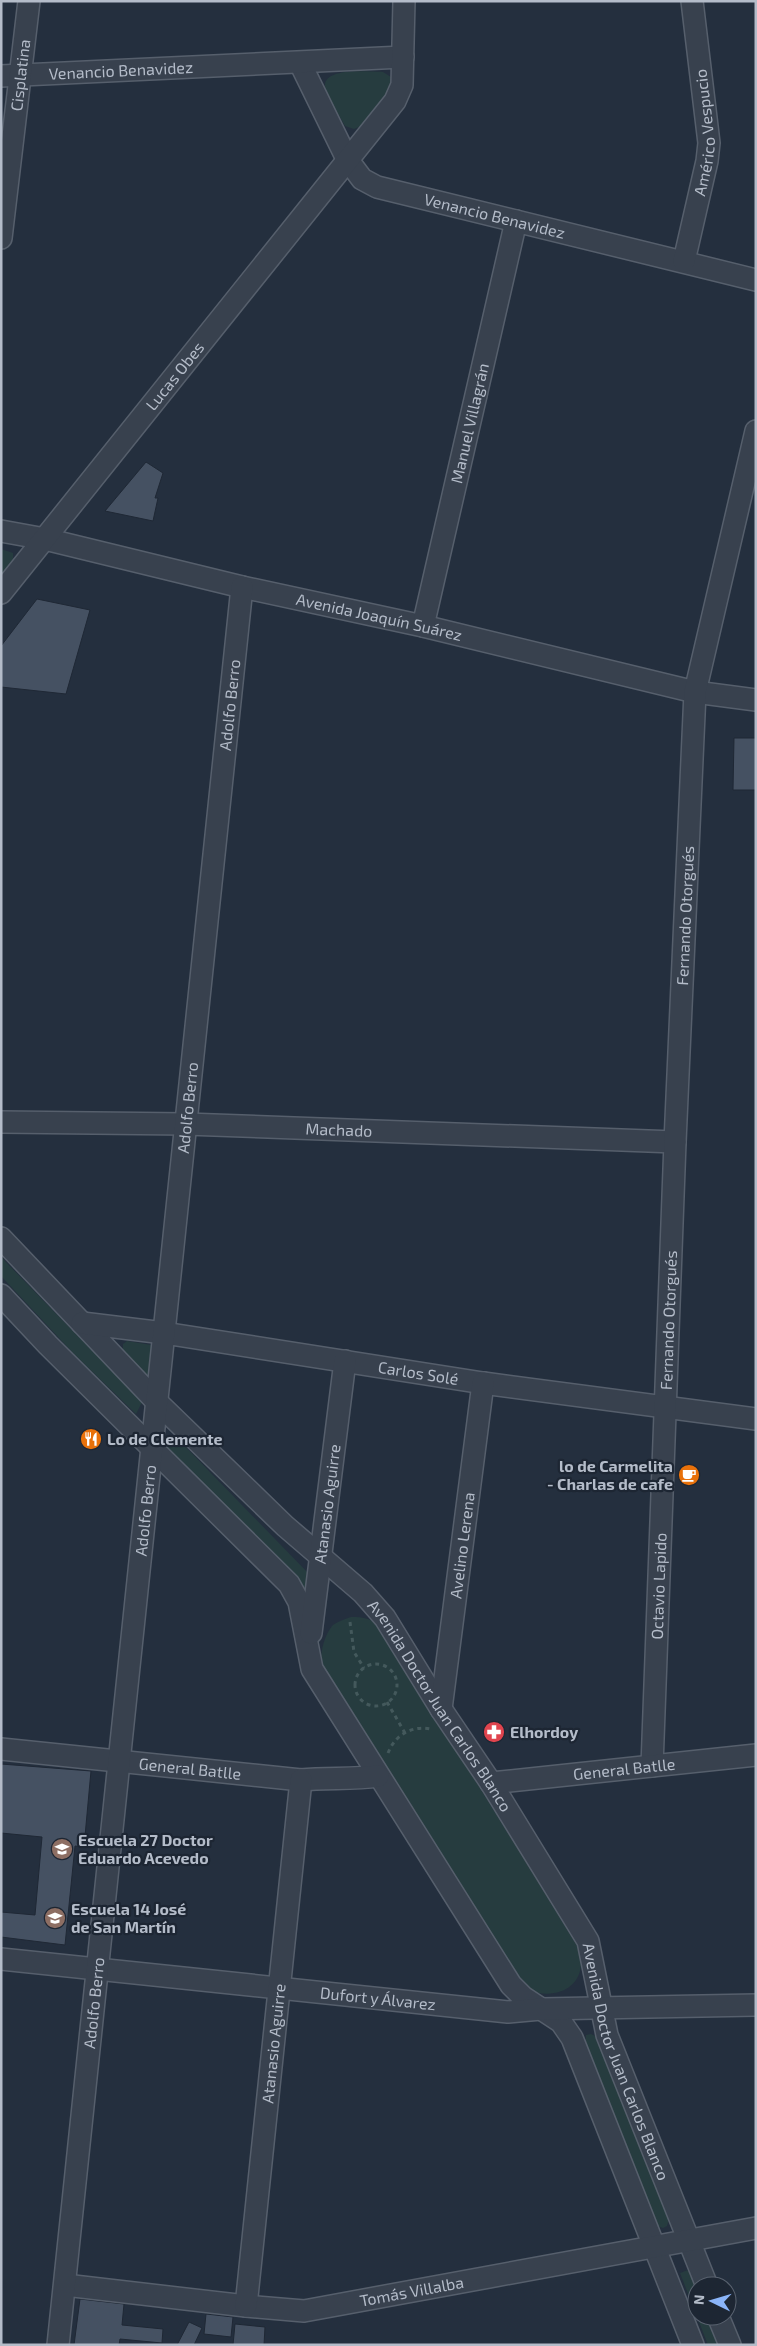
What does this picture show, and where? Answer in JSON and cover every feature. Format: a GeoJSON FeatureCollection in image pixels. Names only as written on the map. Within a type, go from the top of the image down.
{"type":"FeatureCollection","features":[{"type":"Feature","properties":{"kind":"street","name":"Cisplatina"},"geometry":{"type":"LineString","coordinates":[[1,238],[11,76],[29,1]]}},
{"type":"Feature","properties":{"kind":"street","name":"Lucas Obes"},"geometry":{"type":"LineString","coordinates":[[1,593],[395,101],[402,85],[404,1]]}},
{"type":"Feature","properties":{"kind":"street","name":"Américo Vespucio"},"geometry":{"type":"LineString","coordinates":[[684,261],[707,162],[709,142],[692,1]]}},
{"type":"Feature","properties":{"kind":"street","name":"Venancio Benavidez"},"geometry":{"type":"LineString","coordinates":[[11,76],[403,57]]}},
{"type":"Feature","properties":{"kind":"street","name":"Venancio Benavidez"},"geometry":{"type":"LineString","coordinates":[[300,63],[347,159],[362,178],[377,187],[756,280]]}},
{"type":"Feature","properties":{"kind":"street","name":"Manuel Villagrán"},"geometry":{"type":"LineString","coordinates":[[423,626],[516,221]]}},
{"type":"Feature","properties":{"kind":"street","name":"Fernando Otorgués"},"geometry":{"type":"LineString","coordinates":[[665,1406],[695,692],[756,431]]}},
{"type":"Feature","properties":{"kind":"street","name":"Avenida Joaquín Suárez"},"geometry":{"type":"LineString","coordinates":[[1,531],[44,539],[242,587],[423,626],[695,692],[756,700]]}},
{"type":"Feature","properties":{"kind":"street","name":"Adolfo Berro"},"geometry":{"type":"LineString","coordinates":[[58,2345],[242,587]]}},
{"type":"Feature","properties":{"kind":"street","name":"Machado"},"geometry":{"type":"LineString","coordinates":[[1,1122],[186,1124],[675,1142]]}},
{"type":"Feature","properties":{"kind":"street","name":"Avenida Doctor Juan Carlos Blanco"},"geometry":{"type":"LineString","coordinates":[[1,1238],[157,1402],[284,1526],[363,1592],[385,1618],[441,1709],[491,1783],[588,1941],[608,2035],[703,2276]]}},
{"type":"Feature","properties":{"kind":"street","name":"Avenida Doctor Juan Carlos Blanco"},"geometry":{"type":"LineString","coordinates":[[1,1295],[48,1345],[290,1584],[299,1602],[312,1669],[378,1776],[511,1985],[523,1997],[561,2022],[572,2038],[693,2345]]}},
{"type":"Feature","properties":{"kind":"street","name":"Carlos Solé"},"geometry":{"type":"LineString","coordinates":[[82,1322],[483,1383],[756,1419]]}},
{"type":"Feature","properties":{"kind":"street","name":"Atanasio Aguirre"},"geometry":{"type":"LineString","coordinates":[[309,1648],[346,1361]]}},
{"type":"Feature","properties":{"kind":"street","name":"Avelino Lerena"},"geometry":{"type":"LineString","coordinates":[[441,1709],[483,1383]]}},
{"type":"Feature","properties":{"kind":"street","name":"Octavio Lapido"},"geometry":{"type":"LineString","coordinates":[[652,1766],[665,1406]]}},
{"type":"Feature","properties":{"kind":"street","name":"General Batlle"},"geometry":{"type":"LineString","coordinates":[[1,1749],[301,1780],[328,1777],[355,1779],[378,1776]]}},
{"type":"Feature","properties":{"kind":"street","name":"General Batlle"},"geometry":{"type":"LineString","coordinates":[[491,1783],[756,1755]]}},
{"type":"Feature","properties":{"kind":"street","name":"Atanasio Aguirre"},"geometry":{"type":"LineString","coordinates":[[246,2306],[301,1780]]}},
{"type":"Feature","properties":{"kind":"street","name":"Dufort y Álvarez"},"geometry":{"type":"LineString","coordinates":[[1,1960],[508,2012],[541,2009],[756,2005]]}},
{"type":"Feature","properties":{"kind":"street","name":"Tomás Villalba"},"geometry":{"type":"LineString","coordinates":[[64,2285],[304,2311],[656,2248],[756,2228]]}},
{"type":"Feature","properties":{"kind":"street"},"geometry":{"type":"LineString","coordinates":[[722,2326],[730,2345]]}},
{"type":"Feature","properties":{"kind":"path"},"geometry":{"type":"LineString","coordinates":[[350,1622],[354,1652],[364,1668]]}},
{"type":"Feature","properties":{"kind":"path"},"geometry":{"type":"LineString","coordinates":[[375,1664],[391,1671],[396,1681],[396,1687],[395,1693],[387,1702],[376,1706],[360,1699],[355,1689],[355,1683],[364,1668],[375,1664]]}},
{"type":"Feature","properties":{"kind":"path"},"geometry":{"type":"LineString","coordinates":[[387,1702],[405,1733]]}},
{"type":"Feature","properties":{"kind":"path"},"geometry":{"type":"LineString","coordinates":[[387,1756],[391,1746],[405,1733],[420,1728],[435,1730]]}},
{"type":"Feature","properties":{"kind":"green space"},"geometry":{"type":"Polygon","coordinates":[[[356,71],[383,72],[391,77],[390,90],[361,126],[354,129],[345,126],[326,91],[325,83],[329,77],[356,71]]]}},
{"type":"Feature","properties":{"kind":"green space"},"geometry":{"type":"Polygon","coordinates":[[[1,549],[13,553],[13,561],[1,580],[1,549]]]}},
{"type":"Feature","properties":{"kind":"green space"},"geometry":{"type":"Polygon","coordinates":[[[1,1257],[142,1402],[136,1414],[73,1353],[1,1276],[1,1257]]]}},
{"type":"Feature","properties":{"kind":"green space"},"geometry":{"type":"Polygon","coordinates":[[[127,1341],[151,1345],[153,1348],[149,1377],[144,1376],[123,1351],[123,1344],[127,1341]]]}},
{"type":"Feature","properties":{"kind":"green space"},"geometry":{"type":"Polygon","coordinates":[[[175,1436],[311,1576],[307,1588],[303,1588],[167,1447],[168,1437],[175,1436]]]}},
{"type":"Feature","properties":{"kind":"green space"},"geometry":{"type":"Polygon","coordinates":[[[351,1617],[368,1619],[375,1622],[382,1629],[576,1944],[580,1957],[580,1969],[577,1979],[570,1986],[550,1994],[526,1989],[322,1670],[321,1653],[329,1631],[336,1623],[351,1617]]]}},
{"type":"Feature","properties":{"kind":"green space"},"geometry":{"type":"Polygon","coordinates":[[[591,2034],[598,2041],[669,2219],[667,2226],[663,2228],[658,2226],[655,2221],[585,2044],[586,2035],[591,2034]]]}},
{"type":"Feature","properties":{"kind":"green space"},"geometry":{"type":"Polygon","coordinates":[[[691,2269],[693,2276],[687,2276],[687,2291],[680,2273],[691,2269]]]}},
{"type":"Feature","properties":{"kind":"green space"},"geometry":{"type":"Polygon","coordinates":[[[701,2326],[713,2326],[720,2345],[708,2345],[701,2326]]]}},
{"type":"Feature","properties":{"kind":"building"},"geometry":{"type":"Polygon","coordinates":[[[146,462],[163,473],[155,498],[158,498],[153,521],[105,511],[146,462]]]}},
{"type":"Feature","properties":{"kind":"building"},"geometry":{"type":"Polygon","coordinates":[[[37,599],[90,610],[66,694],[1,687],[1,646],[37,599]]]}},
{"type":"Feature","properties":{"kind":"building"},"geometry":{"type":"Polygon","coordinates":[[[734,738],[756,738],[756,790],[733,790],[734,738]]]}},
{"type":"Feature","properties":{"kind":"building"},"geometry":{"type":"Polygon","coordinates":[[[1,1764],[91,1771],[84,1847],[75,1846],[65,1945],[1,1937],[1,1912],[35,1915],[42,1837],[1,1833],[1,1764]]]}},
{"type":"Feature","properties":{"kind":"building"},"geometry":{"type":"Polygon","coordinates":[[[80,2299],[124,2304],[122,2325],[163,2329],[162,2343],[120,2339],[119,2345],[74,2345],[80,2299]]]}},
{"type":"Feature","properties":{"kind":"building"},"geometry":{"type":"Polygon","coordinates":[[[206,2314],[233,2317],[231,2337],[204,2334],[206,2314]]]}},
{"type":"Feature","properties":{"kind":"building"},"geometry":{"type":"Polygon","coordinates":[[[189,2322],[202,2328],[194,2345],[177,2345],[189,2322]]]}},
{"type":"Feature","properties":{"kind":"building"},"geometry":{"type":"Polygon","coordinates":[[[235,2324],[265,2327],[264,2345],[233,2345],[235,2324]]]}},
{"type":"Feature","properties":{"kind":"place","name":"Lo de Clemente"},"geometry":{"type":"Point","coordinates":[91,1439]}},
{"type":"Feature","properties":{"kind":"place","name":"lo de Carmelita - Charlas de cafe"},"geometry":{"type":"Point","coordinates":[689,1475]}},
{"type":"Feature","properties":{"kind":"place","name":"Elhordoy"},"geometry":{"type":"Point","coordinates":[494,1732]}},
{"type":"Feature","properties":{"kind":"place","name":"Escuela 27 Doctor Eduardo Acevedo"},"geometry":{"type":"Point","coordinates":[62,1849]}},
{"type":"Feature","properties":{"kind":"place","name":"Escuela 14 José de San Martín"},"geometry":{"type":"Point","coordinates":[55,1918]}}]}
